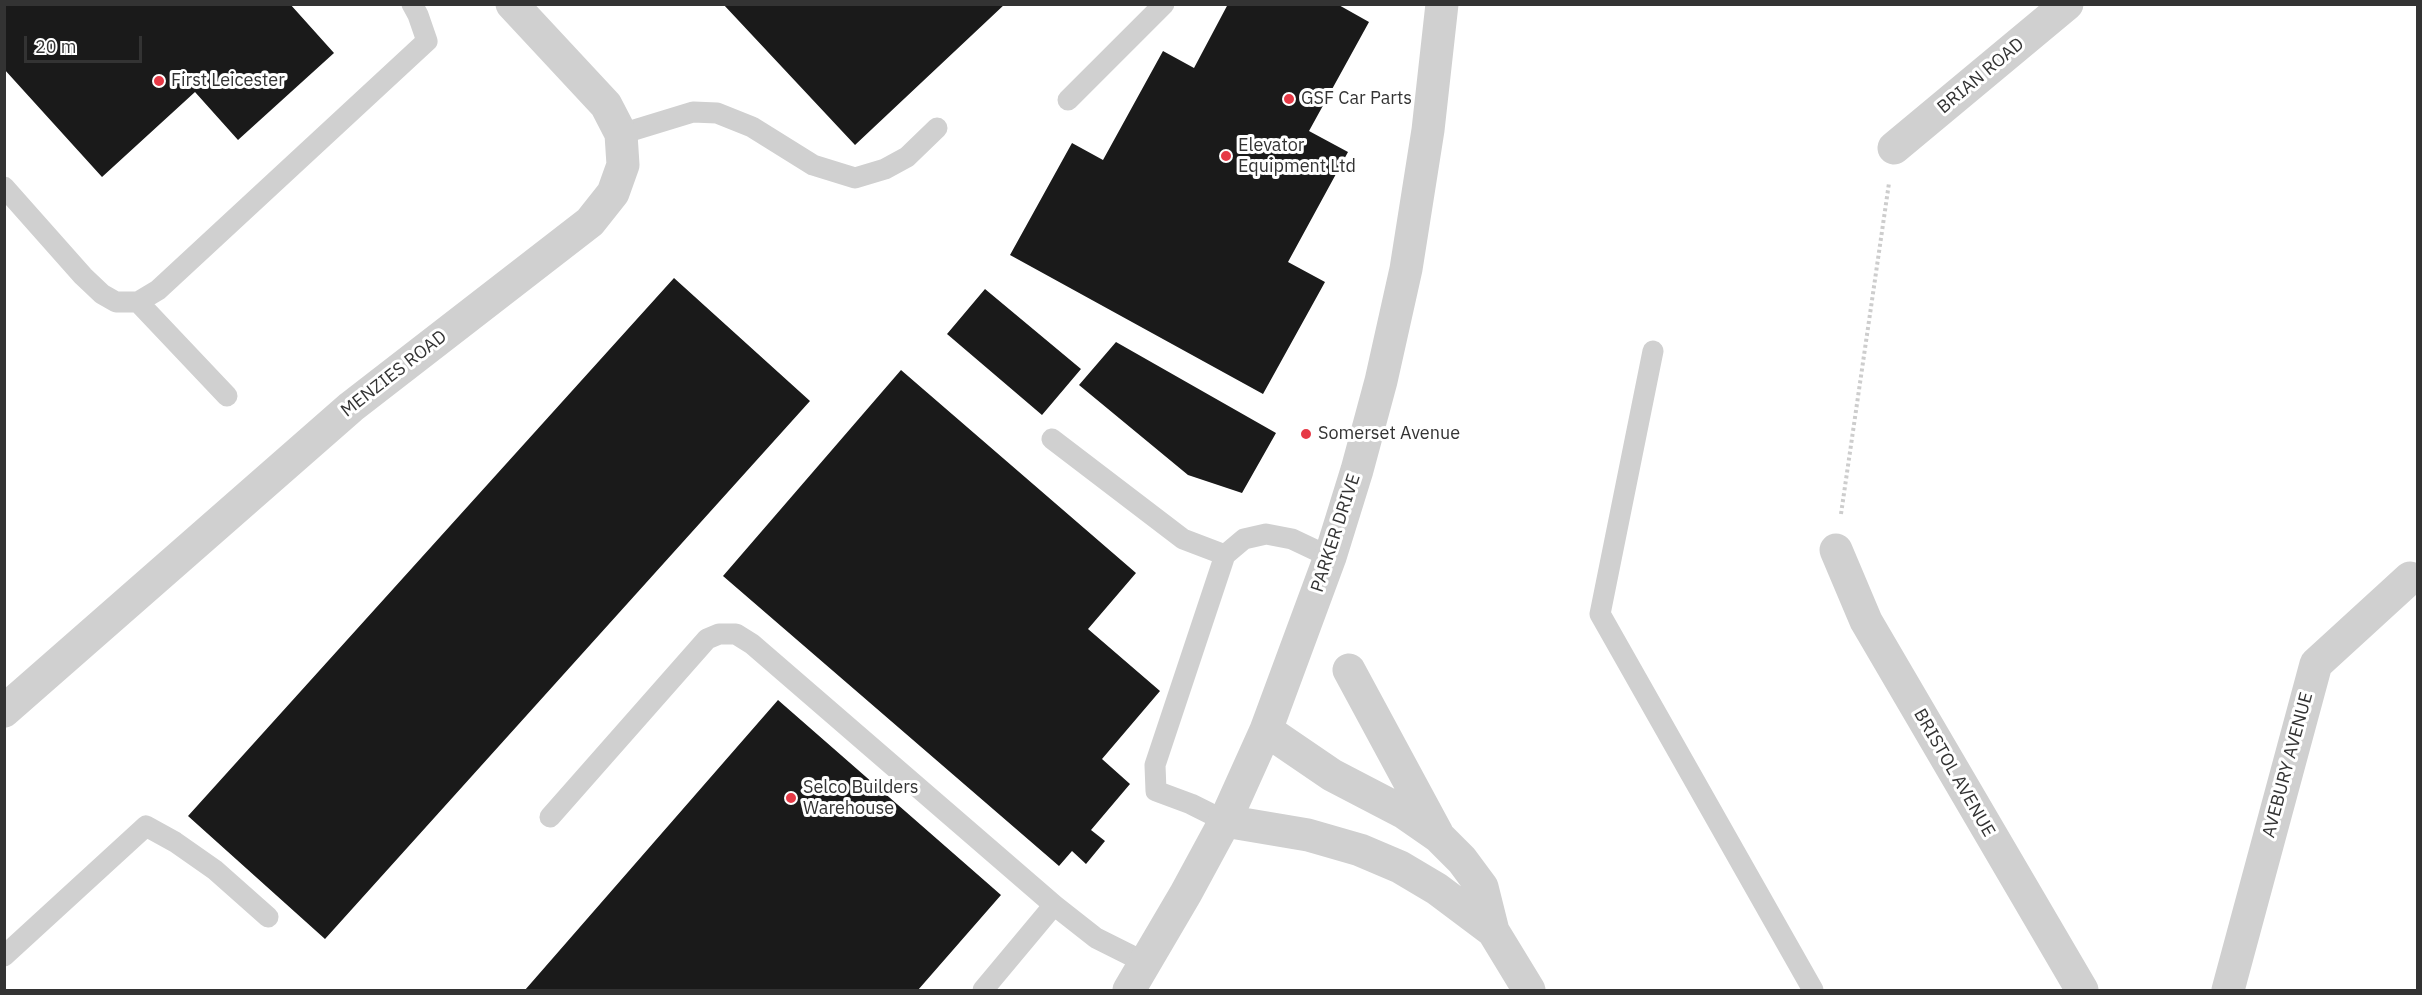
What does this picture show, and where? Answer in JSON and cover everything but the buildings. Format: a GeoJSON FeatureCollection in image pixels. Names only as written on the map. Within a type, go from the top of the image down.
{"type":"FeatureCollection","features":[{"type":"Feature","properties":{"kind":"street","name":"MENZIES ROAD"},"geometry":{"type":"LineString","coordinates":[[4,711],[351,407],[590,222],[613,194],[623,165],[621,134],[606,105],[512,4]]}},
{"type":"Feature","properties":{"kind":"street","name":"PARKER DRIVE"},"geometry":{"type":"LineString","coordinates":[[1129,990],[1225,821],[1266,730],[1330,557],[1381,381],[1406,269],[1428,130],[1442,4]]}},
{"type":"Feature","properties":{"kind":"street","name":"BRIAN ROAD"},"geometry":{"type":"LineString","coordinates":[[1894,148],[2067,4]]}},
{"type":"Feature","properties":{"kind":"street","name":"BRISTOL AVENUE"},"geometry":{"type":"LineString","coordinates":[[1836,550],[1866,621],[2082,990]]}},
{"type":"Feature","properties":{"kind":"street","name":"AVEBURY AVENUE"},"geometry":{"type":"LineString","coordinates":[[2228,990],[2316,664],[2410,578]]}},
{"type":"Feature","properties":{"kind":"street"},"geometry":{"type":"LineString","coordinates":[[1349,670],[1439,837]]}},
{"type":"Feature","properties":{"kind":"street"},"geometry":{"type":"LineString","coordinates":[[1266,730],[1332,775],[1403,812],[1439,837],[1462,860],[1482,887],[1492,931],[1529,990]]}},
{"type":"Feature","properties":{"kind":"street"},"geometry":{"type":"LineString","coordinates":[[1225,821],[1308,835],[1360,850],[1400,867],[1437,889],[1492,931]]}},
{"type":"Feature","properties":{"kind":"lane"},"geometry":{"type":"LineString","coordinates":[[4,187],[83,276],[102,294],[116,302],[138,302],[158,290],[427,41],[412,4]]}},
{"type":"Feature","properties":{"kind":"lane"},"geometry":{"type":"LineString","coordinates":[[1068,99],[1164,4]]}},
{"type":"Feature","properties":{"kind":"lane"},"geometry":{"type":"LineString","coordinates":[[621,134],[693,112],[717,113],[752,127],[813,165],[855,178],[885,169],[907,157],[937,128]]}},
{"type":"Feature","properties":{"kind":"lane"},"geometry":{"type":"LineString","coordinates":[[138,302],[227,396]]}},
{"type":"Feature","properties":{"kind":"lane"},"geometry":{"type":"LineString","coordinates":[[1653,351],[1600,614],[1813,990]]}},
{"type":"Feature","properties":{"kind":"lane"},"geometry":{"type":"LineString","coordinates":[[1052,439],[1183,539],[1225,555]]}},
{"type":"Feature","properties":{"kind":"lane"},"geometry":{"type":"LineString","coordinates":[[1225,821],[1191,804],[1156,791],[1155,765],[1225,555],[1244,539],[1266,534],[1292,539],[1330,557]]}},
{"type":"Feature","properties":{"kind":"lane"},"geometry":{"type":"LineString","coordinates":[[550,817],[707,639],[719,634],[736,634],[752,644],[1054,905],[1096,938],[1146,963]]}},
{"type":"Feature","properties":{"kind":"lane"},"geometry":{"type":"LineString","coordinates":[[4,956],[146,826],[175,842],[215,870],[268,917]]}},
{"type":"Feature","properties":{"kind":"lane"},"geometry":{"type":"LineString","coordinates":[[983,990],[1054,905]]}},
{"type":"Feature","properties":{"kind":"path"},"geometry":{"type":"LineString","coordinates":[[1836,550],[1894,148]]}},
{"type":"Feature","properties":{"kind":"place","name":"First Leicester"},"geometry":{"type":"Point","coordinates":[159,81]}},
{"type":"Feature","properties":{"kind":"place","name":"GSF Car Parts"},"geometry":{"type":"Point","coordinates":[1289,99]}},
{"type":"Feature","properties":{"kind":"place","name":"Elevator Equipment Ltd"},"geometry":{"type":"Point","coordinates":[1226,156]}},
{"type":"Feature","properties":{"kind":"place","name":"Somerset Avenue"},"geometry":{"type":"Point","coordinates":[1306,434]}},
{"type":"Feature","properties":{"kind":"place","name":"Selco Builders Warehouse"},"geometry":{"type":"Point","coordinates":[791,798]}}]}
